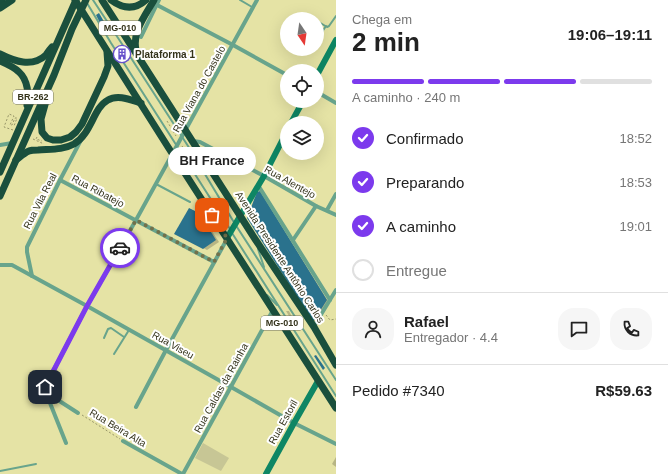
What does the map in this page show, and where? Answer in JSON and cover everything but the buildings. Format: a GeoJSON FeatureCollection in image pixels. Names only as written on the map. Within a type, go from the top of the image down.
{"type":"FeatureCollection","features":[{"type":"Feature","properties":{"kind":"highway"},"geometry":{"type":"LineString","coordinates":[[0,8],[12,0]]}},
{"type":"Feature","properties":{"kind":"highway","name":"BR-262"},"geometry":{"type":"LineString","coordinates":[[0,172],[76,0]]}},
{"type":"Feature","properties":{"kind":"highway","name":"MG-010"},"geometry":{"type":"LineString","coordinates":[[76,0],[258,286],[276,309],[318,381],[336,408]]}},
{"type":"Feature","properties":{"kind":"highway","name":"BR-262"},"geometry":{"type":"LineString","coordinates":[[0,196],[86,0]]}},
{"type":"Feature","properties":{"kind":"highway","name":"Avenida Presidente Antônio Carlos"},"geometry":{"type":"LineString","coordinates":[[102,0],[138,56],[182,135],[193,141],[240,216],[314,327],[336,365]]}},
{"type":"Feature","properties":{"kind":"highway"},"geometry":{"type":"LineString","coordinates":[[111,0],[121,6],[131,8],[140,5],[146,0]]}},
{"type":"Feature","properties":{"kind":"highway"},"geometry":{"type":"LineString","coordinates":[[138,56],[135,43],[136,35],[155,3]]}},
{"type":"Feature","properties":{"kind":"highway"},"geometry":{"type":"LineString","coordinates":[[0,54],[16,62],[24,63],[38,60],[46,55],[60,35]]}},
{"type":"Feature","properties":{"kind":"highway"},"geometry":{"type":"LineString","coordinates":[[54,75],[41,119],[41,127],[42,132],[47,138],[61,140],[70,137],[82,124],[108,66],[106,49]]}},
{"type":"Feature","properties":{"kind":"highway"},"geometry":{"type":"LineString","coordinates":[[0,61],[21,73],[26,85],[28,95],[24,119]]}},
{"type":"Feature","properties":{"kind":"highway"},"geometry":{"type":"LineString","coordinates":[[15,162],[29,150],[62,149],[74,144],[83,137],[101,106],[108,100],[116,97],[127,98],[141,103]]}},
{"type":"Feature","properties":{"kind":"street"},"geometry":{"type":"LineString","coordinates":[[142,37],[155,3],[159,0]]}},
{"type":"Feature","properties":{"kind":"street","name":"Rua Viana do Castelo"},"geometry":{"type":"LineString","coordinates":[[46,393],[45,387],[87,306],[257,0]]}},
{"type":"Feature","properties":{"kind":"street"},"geometry":{"type":"LineString","coordinates":[[155,3],[280,71]]}},
{"type":"Feature","properties":{"kind":"street"},"geometry":{"type":"LineString","coordinates":[[323,64],[336,40]]}},
{"type":"Feature","properties":{"kind":"street"},"geometry":{"type":"LineString","coordinates":[[324,96],[336,102]]}},
{"type":"Feature","properties":{"kind":"street","name":"Rua Vila Real"},"geometry":{"type":"LineString","coordinates":[[32,276],[27,247],[83,137]]}},
{"type":"Feature","properties":{"kind":"street","name":"Rua Alentejo"},"geometry":{"type":"LineString","coordinates":[[193,141],[200,142],[316,206],[336,215]]}},
{"type":"Feature","properties":{"kind":"street"},"geometry":{"type":"LineString","coordinates":[[0,145],[13,143]]}},
{"type":"Feature","properties":{"kind":"street"},"geometry":{"type":"LineString","coordinates":[[136,407],[227,238],[264,176],[280,145]]}},
{"type":"Feature","properties":{"kind":"street","name":"Rua Ribatejo"},"geometry":{"type":"LineString","coordinates":[[60,180],[214,262]]}},
{"type":"Feature","properties":{"kind":"street"},"geometry":{"type":"LineString","coordinates":[[258,185],[330,300]]}},
{"type":"Feature","properties":{"kind":"street"},"geometry":{"type":"LineString","coordinates":[[327,210],[336,194]]}},
{"type":"Feature","properties":{"kind":"street"},"geometry":{"type":"LineString","coordinates":[[293,240],[316,206]]}},
{"type":"Feature","properties":{"kind":"street","name":"Rua Viseu"},"geometry":{"type":"LineString","coordinates":[[0,265],[12,265],[232,386],[294,423],[336,444]]}},
{"type":"Feature","properties":{"kind":"street"},"geometry":{"type":"LineString","coordinates":[[314,327],[336,290]]}},
{"type":"Feature","properties":{"kind":"street","name":"Rua Caldas da Rainha"},"geometry":{"type":"LineString","coordinates":[[183,474],[276,309]]}},
{"type":"Feature","properties":{"kind":"street","name":"Rua Estoril"},"geometry":{"type":"LineString","coordinates":[[266,474],[318,381]]}},
{"type":"Feature","properties":{"kind":"street"},"geometry":{"type":"LineString","coordinates":[[46,393],[66,442]]}},
{"type":"Feature","properties":{"kind":"street","name":"Rua Beira Alta"},"geometry":{"type":"LineString","coordinates":[[46,393],[78,413]]}},
{"type":"Feature","properties":{"kind":"street","name":"Rua Beira Alta"},"geometry":{"type":"LineString","coordinates":[[123,441],[183,474]]}},
{"type":"Feature","properties":{"kind":"lane"},"geometry":{"type":"LineString","coordinates":[[86,0],[111,43],[231,231],[276,309],[336,396]]}},
{"type":"Feature","properties":{"kind":"lane"},"geometry":{"type":"LineString","coordinates":[[93,0],[182,135],[235,224],[336,380]]}},
{"type":"Feature","properties":{"kind":"lane"},"geometry":{"type":"LineString","coordinates":[[240,0],[253,7]]}},
{"type":"Feature","properties":{"kind":"lane"},"geometry":{"type":"LineString","coordinates":[[324,29],[326,26],[331,25],[336,16]]}},
{"type":"Feature","properties":{"kind":"lane"},"geometry":{"type":"LineString","coordinates":[[156,184],[190,202]]}},
{"type":"Feature","properties":{"kind":"lane"},"geometry":{"type":"LineString","coordinates":[[255,239],[266,270]]}},
{"type":"Feature","properties":{"kind":"lane"},"geometry":{"type":"LineString","coordinates":[[283,298],[291,293]]}},
{"type":"Feature","properties":{"kind":"lane"},"geometry":{"type":"LineString","coordinates":[[104,338],[108,329],[111,328],[124,337]]}},
{"type":"Feature","properties":{"kind":"lane"},"geometry":{"type":"LineString","coordinates":[[114,354],[129,330]]}},
{"type":"Feature","properties":{"kind":"lane"},"geometry":{"type":"LineString","coordinates":[[317,367],[318,381]]}},
{"type":"Feature","properties":{"kind":"lane"},"geometry":{"type":"LineString","coordinates":[[0,471],[36,464]]}},
{"type":"Feature","properties":{"kind":"path"},"geometry":{"type":"LineString","coordinates":[[167,121],[182,135]]}},
{"type":"Feature","properties":{"kind":"path"},"geometry":{"type":"LineString","coordinates":[[182,146],[193,163]]}},
{"type":"Feature","properties":{"kind":"path"},"geometry":{"type":"LineString","coordinates":[[323,311],[330,320],[336,319]]}},
{"type":"Feature","properties":{"kind":"path","name":"Rua Beira Alta"},"geometry":{"type":"LineString","coordinates":[[78,413],[123,441]]}},
{"type":"Feature","properties":{"kind":"shaded area"},"geometry":{"type":"Polygon","coordinates":[[[203,443],[229,458],[221,471],[195,458],[203,443]]]}},
{"type":"Feature","properties":{"kind":"way so far"},"geometry":{"type":"LineString","coordinates":[[120,248],[136,220],[214,262],[227,238],[212,215]]}},
{"type":"Feature","properties":{"kind":"place","name":"Plataforma 1"},"geometry":{"type":"Point","coordinates":[122,54]}},
{"type":"Feature","properties":{"kind":"place","name":"BH France"},"geometry":{"type":"Point","coordinates":[212,215]}},
{"type":"Feature","properties":{"kind":"route"},"geometry":{"type":"LineString","coordinates":[[45,387],[87,306],[120,248]]}}]}
